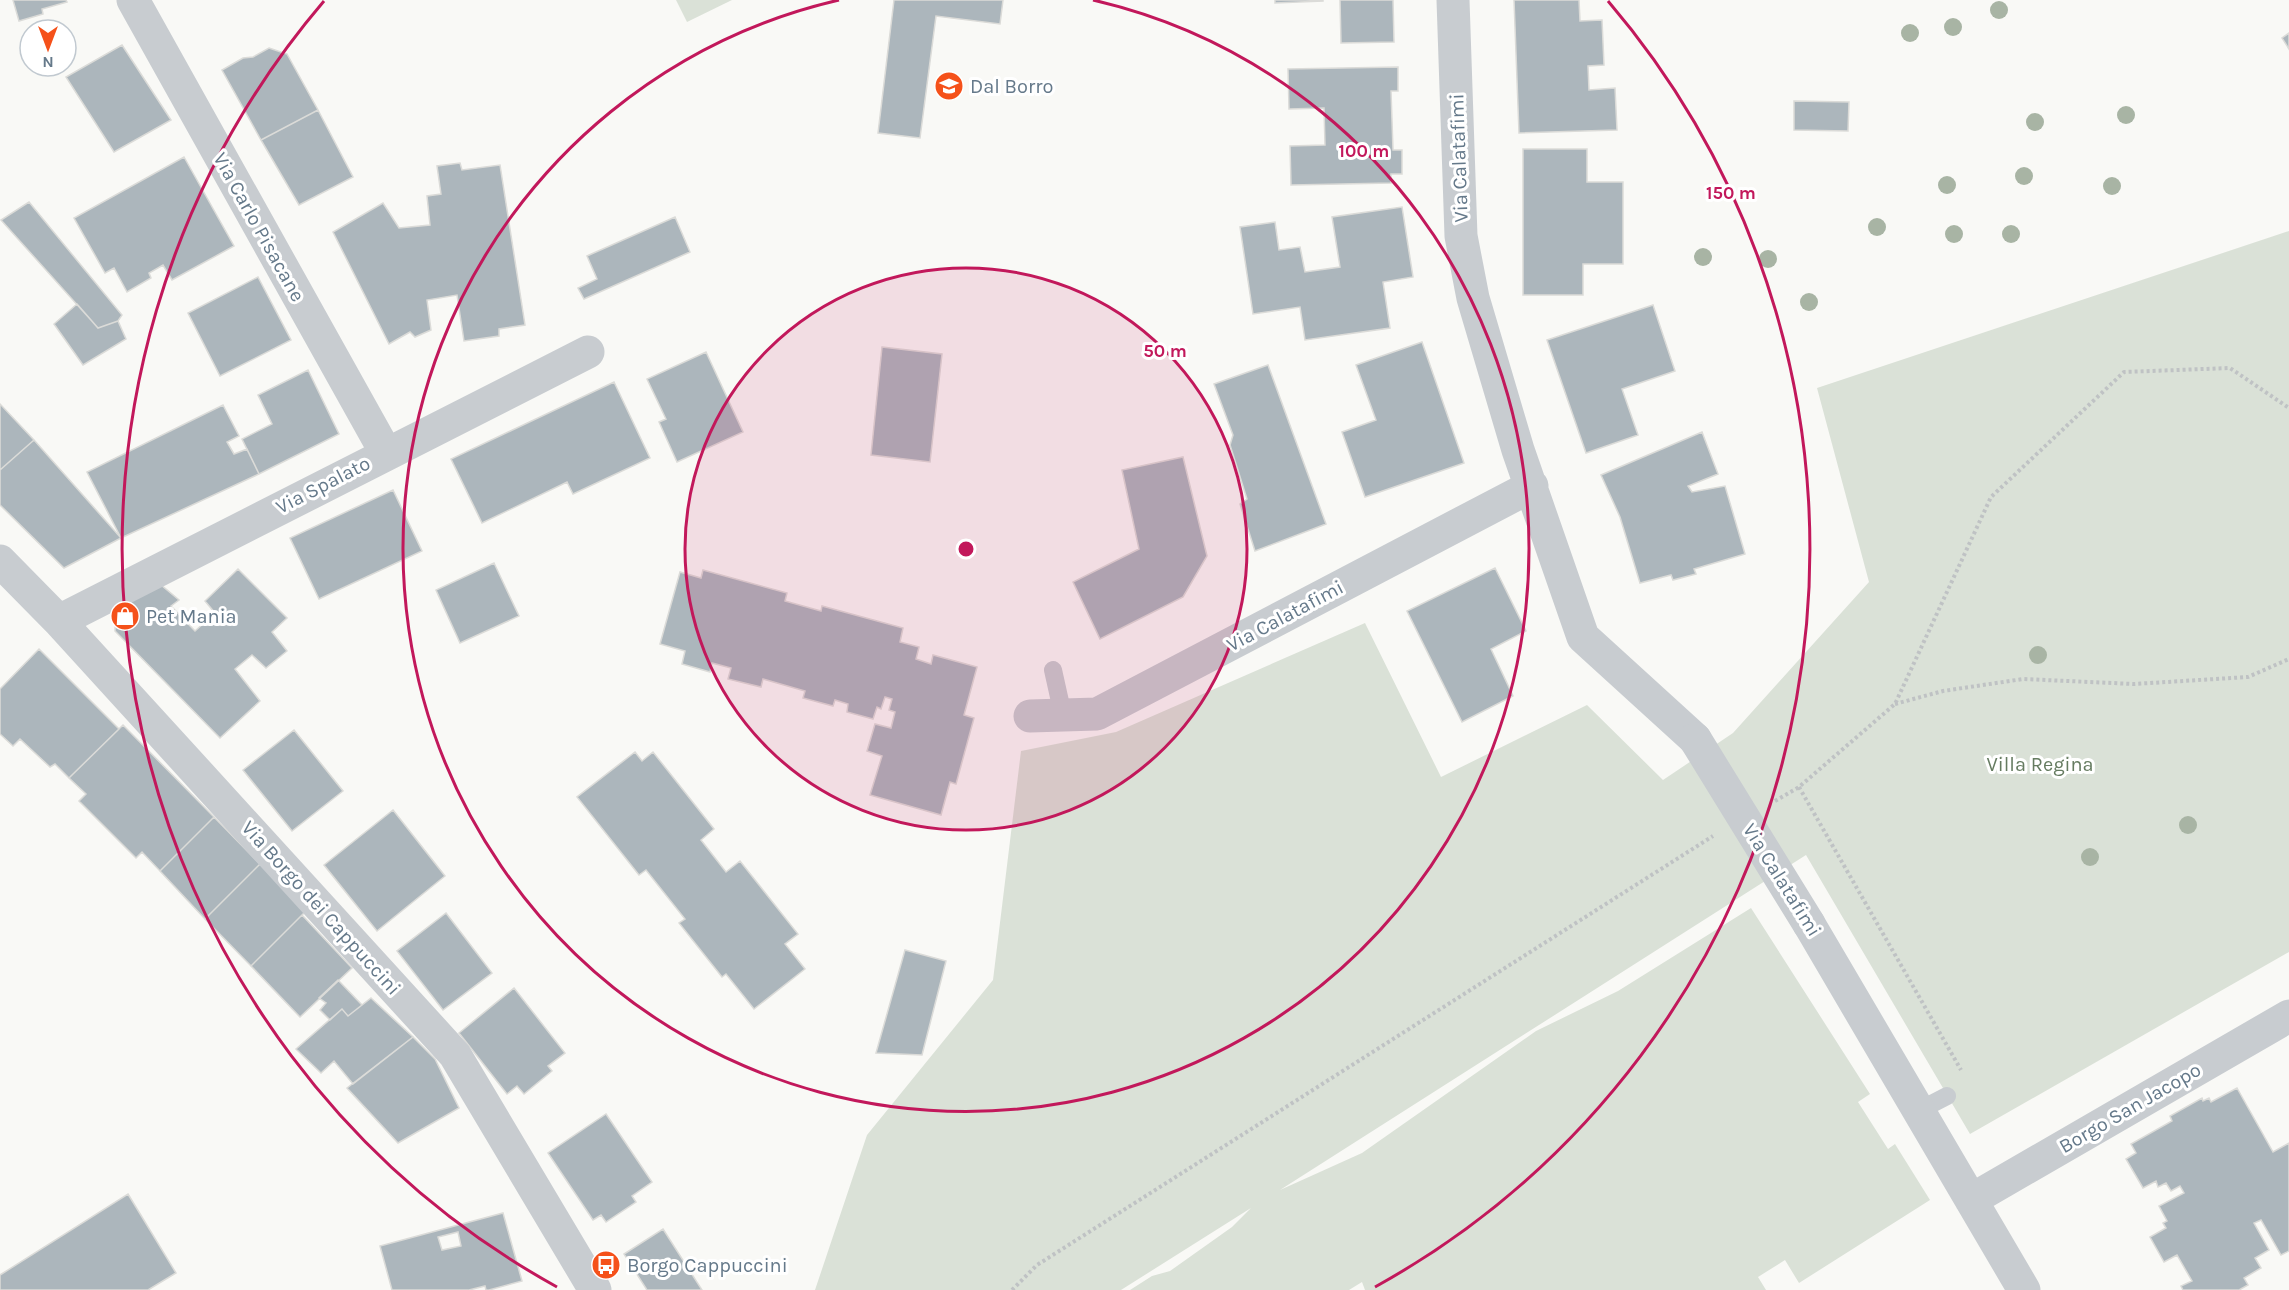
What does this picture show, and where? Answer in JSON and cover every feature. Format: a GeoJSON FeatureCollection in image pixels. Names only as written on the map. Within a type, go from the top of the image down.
{"type":"FeatureCollection","features":[{"type":"Feature","properties":{"kind":"street","name":"Via Carlo Pisacane"},"geometry":{"type":"LineString","coordinates":[[133,0],[386,453]]}},
{"type":"Feature","properties":{"kind":"street","name":"Via Calatafimi"},"geometry":{"type":"LineString","coordinates":[[1454,0],[1461,236],[1467,270],[1494,375],[1583,637],[1695,739],[1809,924],[2024,1290]]}},
{"type":"Feature","properties":{"kind":"street","name":"Via Spalato"},"geometry":{"type":"LineString","coordinates":[[59,621],[588,352]]}},
{"type":"Feature","properties":{"kind":"street","name":"Via Calatafimi"},"geometry":{"type":"LineString","coordinates":[[1030,716],[1097,714],[1532,486]]}},
{"type":"Feature","properties":{"kind":"street","name":"Via Borgo dei Cappuccini"},"geometry":{"type":"LineString","coordinates":[[0,561],[59,621],[455,1055],[596,1290]]}},
{"type":"Feature","properties":{"kind":"street","name":"Borgo San Jacopo"},"geometry":{"type":"LineString","coordinates":[[1971,1200],[2289,1016]]}},
{"type":"Feature","properties":{"kind":"lane"},"geometry":{"type":"LineString","coordinates":[[1053,670],[1063,715]]}},
{"type":"Feature","properties":{"kind":"lane"},"geometry":{"type":"LineString","coordinates":[[1918,1111],[1947,1096]]}},
{"type":"Feature","properties":{"kind":"path"},"geometry":{"type":"LineString","coordinates":[[1768,805],[1799,788],[1894,704],[1991,497],[2124,372],[2230,368],[2289,408]]}},
{"type":"Feature","properties":{"kind":"path"},"geometry":{"type":"LineString","coordinates":[[1894,704],[1943,691],[2023,679],[2134,684],[2248,677],[2289,659]]}},
{"type":"Feature","properties":{"kind":"path"},"geometry":{"type":"LineString","coordinates":[[1799,788],[1969,1083],[1947,1096]]}},
{"type":"Feature","properties":{"kind":"path"},"geometry":{"type":"LineString","coordinates":[[1012,1290],[1037,1265],[1718,833]]}},
{"type":"Feature","properties":{"kind":"green space"},"geometry":{"type":"Polygon","coordinates":[[[676,0],[732,0],[687,22],[676,0]]]}},
{"type":"Feature","properties":{"kind":"green space","name":"Villa Regina"},"geometry":{"type":"Polygon","coordinates":[[[2289,231],[2289,952],[1970,1134],[1806,855],[1280,1190],[1362,1153],[1536,1031],[1618,991],[1751,908],[1870,1094],[1858,1102],[1888,1149],[1895,1144],[1930,1200],[1799,1283],[1785,1260],[1758,1277],[1766,1290],[1365,1290],[1362,1282],[1349,1290],[1130,1290],[1152,1276],[1170,1271],[1232,1227],[1251,1208],[1121,1290],[815,1290],[867,1135],[993,980],[1021,751],[1116,732],[1365,623],[1441,777],[1587,705],[1663,780],[1733,733],[1869,582],[1817,388],[2289,231]]]}},
{"type":"Feature","properties":{"kind":"building"},"geometry":{"type":"Polygon","coordinates":[[[13,0],[66,0],[67,2],[42,9],[43,14],[18,18],[13,0]]]}},
{"type":"Feature","properties":{"kind":"building"},"geometry":{"type":"Polygon","coordinates":[[[894,0],[1003,0],[1000,24],[936,16],[920,138],[878,133],[894,0]]]}},
{"type":"Feature","properties":{"kind":"building"},"geometry":{"type":"Polygon","coordinates":[[[1275,0],[1323,0],[1323,1],[1275,3],[1275,0]]]}},
{"type":"Feature","properties":{"kind":"building"},"geometry":{"type":"Polygon","coordinates":[[[1340,0],[1393,0],[1394,42],[1341,43],[1340,0]]]}},
{"type":"Feature","properties":{"kind":"building"},"geometry":{"type":"Polygon","coordinates":[[[1514,0],[1579,0],[1580,21],[1602,20],[1604,65],[1588,66],[1589,90],[1615,88],[1617,130],[1519,133],[1514,0]]]}},
{"type":"Feature","properties":{"kind":"building"},"geometry":{"type":"Polygon","coordinates":[[[2289,33],[2289,49],[2282,38],[2289,33]]]}},
{"type":"Feature","properties":{"kind":"building"},"geometry":{"type":"Polygon","coordinates":[[[122,45],[171,120],[114,152],[67,78],[78,78],[78,70],[122,45]]]}},
{"type":"Feature","properties":{"kind":"building"},"geometry":{"type":"Polygon","coordinates":[[[269,48],[287,54],[318,110],[261,140],[222,70],[243,58],[253,57],[269,48]]]}},
{"type":"Feature","properties":{"kind":"building"},"geometry":{"type":"Polygon","coordinates":[[[1398,67],[1398,91],[1391,91],[1393,150],[1402,150],[1402,174],[1391,174],[1391,183],[1291,185],[1290,146],[1325,145],[1324,108],[1289,109],[1288,69],[1398,67]]]}},
{"type":"Feature","properties":{"kind":"building"},"geometry":{"type":"Polygon","coordinates":[[[1794,101],[1849,102],[1848,131],[1794,130],[1794,101]]]}},
{"type":"Feature","properties":{"kind":"building"},"geometry":{"type":"Polygon","coordinates":[[[318,110],[353,177],[299,205],[261,140],[318,110]]]}},
{"type":"Feature","properties":{"kind":"building"},"geometry":{"type":"Polygon","coordinates":[[[1523,149],[1587,149],[1587,182],[1623,182],[1623,264],[1583,264],[1583,295],[1523,295],[1523,149]]]}},
{"type":"Feature","properties":{"kind":"building"},"geometry":{"type":"Polygon","coordinates":[[[184,157],[234,246],[172,280],[163,265],[149,273],[151,278],[127,292],[114,268],[105,273],[74,218],[184,157]]]}},
{"type":"Feature","properties":{"kind":"building"},"geometry":{"type":"Polygon","coordinates":[[[460,163],[462,170],[500,165],[525,325],[499,329],[499,336],[464,341],[457,295],[427,300],[431,330],[415,337],[410,332],[389,344],[333,232],[383,203],[399,228],[430,225],[427,196],[441,194],[437,166],[460,163]]]}},
{"type":"Feature","properties":{"kind":"building"},"geometry":{"type":"Polygon","coordinates":[[[29,202],[122,315],[118,321],[98,328],[1,220],[29,202]]]}},
{"type":"Feature","properties":{"kind":"building"},"geometry":{"type":"Polygon","coordinates":[[[1402,207],[1413,277],[1383,282],[1390,328],[1305,340],[1300,307],[1253,314],[1240,227],[1275,222],[1279,250],[1300,247],[1305,272],[1340,267],[1332,217],[1402,207]]]}},
{"type":"Feature","properties":{"kind":"building"},"geometry":{"type":"Polygon","coordinates":[[[675,217],[690,252],[584,299],[578,288],[597,279],[587,256],[675,217]]]}},
{"type":"Feature","properties":{"kind":"building"},"geometry":{"type":"Polygon","coordinates":[[[258,277],[291,340],[220,376],[188,313],[258,277]]]}},
{"type":"Feature","properties":{"kind":"building"},"geometry":{"type":"Polygon","coordinates":[[[77,304],[98,328],[118,321],[126,339],[83,365],[54,324],[77,304]]]}},
{"type":"Feature","properties":{"kind":"building"},"geometry":{"type":"Polygon","coordinates":[[[1653,305],[1675,371],[1622,389],[1638,435],[1586,453],[1547,340],[1653,305]]]}},
{"type":"Feature","properties":{"kind":"building"},"geometry":{"type":"Polygon","coordinates":[[[1422,342],[1464,463],[1365,497],[1342,432],[1376,420],[1356,365],[1422,342]]]}},
{"type":"Feature","properties":{"kind":"building"},"geometry":{"type":"Polygon","coordinates":[[[882,347],[942,354],[930,462],[871,455],[882,347]]]}},
{"type":"Feature","properties":{"kind":"building"},"geometry":{"type":"Polygon","coordinates":[[[706,352],[743,432],[677,462],[659,422],[666,419],[647,379],[706,352]]]}},
{"type":"Feature","properties":{"kind":"building"},"geometry":{"type":"Polygon","coordinates":[[[1268,365],[1326,524],[1255,551],[1240,504],[1247,499],[1230,445],[1233,435],[1214,384],[1268,365]]]}},
{"type":"Feature","properties":{"kind":"building"},"geometry":{"type":"Polygon","coordinates":[[[308,370],[339,434],[259,474],[242,439],[272,424],[258,395],[308,370]]]}},
{"type":"Feature","properties":{"kind":"building"},"geometry":{"type":"Polygon","coordinates":[[[614,382],[650,458],[573,494],[567,482],[482,523],[451,459],[614,382]]]}},
{"type":"Feature","properties":{"kind":"building"},"geometry":{"type":"Polygon","coordinates":[[[0,404],[34,440],[0,470],[0,404]]]}},
{"type":"Feature","properties":{"kind":"building"},"geometry":{"type":"Polygon","coordinates":[[[223,405],[239,436],[227,442],[234,454],[247,449],[259,474],[121,538],[87,472],[223,405]]]}},
{"type":"Feature","properties":{"kind":"building"},"geometry":{"type":"Polygon","coordinates":[[[1702,432],[1718,474],[1688,486],[1692,492],[1725,486],[1745,554],[1694,569],[1696,574],[1673,580],[1671,575],[1640,583],[1620,517],[1601,475],[1702,432]]]}},
{"type":"Feature","properties":{"kind":"building"},"geometry":{"type":"Polygon","coordinates":[[[34,440],[121,538],[64,568],[0,505],[0,470],[34,440]]]}},
{"type":"Feature","properties":{"kind":"building"},"geometry":{"type":"Polygon","coordinates":[[[1183,457],[1207,556],[1183,597],[1100,639],[1073,582],[1139,549],[1122,470],[1183,457]]]}},
{"type":"Feature","properties":{"kind":"building"},"geometry":{"type":"Polygon","coordinates":[[[393,490],[422,551],[319,599],[290,538],[393,490]]]}},
{"type":"Feature","properties":{"kind":"building"},"geometry":{"type":"Polygon","coordinates":[[[494,563],[519,616],[460,643],[436,590],[494,563]]]}},
{"type":"Feature","properties":{"kind":"building"},"geometry":{"type":"Polygon","coordinates":[[[1495,568],[1526,631],[1491,649],[1513,696],[1462,722],[1407,611],[1495,568]]]}},
{"type":"Feature","properties":{"kind":"building"},"geometry":{"type":"Polygon","coordinates":[[[238,569],[287,618],[272,632],[287,651],[266,668],[252,655],[235,669],[260,701],[220,738],[115,631],[116,607],[161,585],[179,600],[171,606],[195,631],[215,613],[205,601],[238,569]]]}},
{"type":"Feature","properties":{"kind":"building"},"geometry":{"type":"Polygon","coordinates":[[[703,570],[787,593],[785,601],[821,611],[822,606],[903,628],[900,642],[919,647],[916,659],[931,664],[933,655],[977,667],[964,715],[974,718],[956,784],[950,782],[941,815],[870,795],[882,756],[867,751],[875,724],[891,728],[895,712],[889,710],[892,699],[885,697],[881,709],[877,707],[873,719],[847,712],[848,704],[835,700],[833,706],[803,698],[805,691],[763,679],[761,687],[728,679],[731,668],[712,663],[710,672],[682,664],[685,651],[660,644],[680,572],[701,578],[703,570]]]}},
{"type":"Feature","properties":{"kind":"building"},"geometry":{"type":"Polygon","coordinates":[[[39,649],[119,729],[69,778],[55,764],[50,767],[20,739],[13,746],[0,734],[0,689],[39,649]]]}},
{"type":"Feature","properties":{"kind":"building"},"geometry":{"type":"Polygon","coordinates":[[[123,725],[214,817],[160,871],[142,852],[136,858],[79,801],[86,794],[69,778],[123,725]]]}},
{"type":"Feature","properties":{"kind":"building"},"geometry":{"type":"Polygon","coordinates":[[[294,730],[343,791],[292,831],[243,770],[294,730]]]}},
{"type":"Feature","properties":{"kind":"building"},"geometry":{"type":"Polygon","coordinates":[[[635,752],[642,761],[653,752],[714,829],[701,840],[726,872],[740,861],[798,934],[785,944],[805,969],[754,1009],[726,974],[722,977],[679,923],[685,919],[646,870],[639,875],[577,797],[635,752]]]}},
{"type":"Feature","properties":{"kind":"building"},"geometry":{"type":"Polygon","coordinates":[[[393,810],[445,876],[377,931],[324,865],[393,810]]]}},
{"type":"Feature","properties":{"kind":"building"},"geometry":{"type":"Polygon","coordinates":[[[214,817],[260,864],[205,919],[160,871],[214,817]]]}},
{"type":"Feature","properties":{"kind":"building"},"geometry":{"type":"Polygon","coordinates":[[[260,864],[306,911],[251,966],[205,919],[260,864]]]}},
{"type":"Feature","properties":{"kind":"building"},"geometry":{"type":"Polygon","coordinates":[[[446,913],[492,973],[443,1010],[397,951],[446,913]]]}},
{"type":"Feature","properties":{"kind":"building"},"geometry":{"type":"Polygon","coordinates":[[[302,915],[352,968],[300,1017],[251,966],[302,915]]]}},
{"type":"Feature","properties":{"kind":"building"},"geometry":{"type":"Polygon","coordinates":[[[905,950],[946,961],[922,1055],[876,1053],[905,950]]]}},
{"type":"Feature","properties":{"kind":"building"},"geometry":{"type":"Polygon","coordinates":[[[338,980],[362,1005],[348,1016],[342,1009],[330,1020],[320,1010],[326,1003],[319,998],[338,980]]]}},
{"type":"Feature","properties":{"kind":"building"},"geometry":{"type":"Polygon","coordinates":[[[514,988],[565,1053],[548,1066],[552,1071],[524,1094],[517,1086],[507,1094],[459,1033],[514,988]]]}},
{"type":"Feature","properties":{"kind":"building"},"geometry":{"type":"Polygon","coordinates":[[[371,998],[413,1037],[353,1084],[334,1061],[321,1073],[296,1049],[342,1009],[348,1016],[371,998]]]}},
{"type":"Feature","properties":{"kind":"building"},"geometry":{"type":"Polygon","coordinates":[[[413,1037],[435,1059],[459,1108],[398,1143],[347,1088],[413,1037]]]}},
{"type":"Feature","properties":{"kind":"building"},"geometry":{"type":"Polygon","coordinates":[[[2237,1088],[2273,1152],[2289,1143],[2289,1251],[2281,1255],[2261,1220],[2254,1223],[2269,1250],[2255,1258],[2261,1268],[2244,1278],[2248,1285],[2239,1290],[2183,1290],[2181,1286],[2192,1281],[2177,1255],[2164,1262],[2150,1237],[2166,1228],[2163,1223],[2167,1221],[2159,1206],[2184,1193],[2180,1186],[2171,1191],[2166,1183],[2158,1187],[2156,1181],[2143,1188],[2126,1159],[2136,1153],[2131,1144],[2172,1121],[2170,1116],[2202,1098],[2203,1101],[2209,1098],[2211,1102],[2237,1088]]]}},
{"type":"Feature","properties":{"kind":"building"},"geometry":{"type":"Polygon","coordinates":[[[606,1114],[652,1182],[632,1196],[636,1202],[606,1222],[601,1215],[593,1220],[548,1153],[606,1114]]]}},
{"type":"Feature","properties":{"kind":"building"},"geometry":{"type":"Polygon","coordinates":[[[128,1194],[176,1273],[148,1290],[0,1290],[0,1275],[128,1194]]]}},
{"type":"Feature","properties":{"kind":"building"},"geometry":{"type":"Polygon","coordinates":[[[503,1213],[522,1281],[489,1290],[486,1290],[485,1286],[469,1290],[392,1290],[380,1246],[503,1213]],[[458,1232],[438,1237],[442,1250],[461,1246],[458,1232]]]}},
{"type":"Feature","properties":{"kind":"building"},"geometry":{"type":"Polygon","coordinates":[[[663,1229],[702,1290],[647,1290],[624,1254],[663,1229]]]}},
{"type":"Feature","properties":{"kind":"place","name":"Dal Borro"},"geometry":{"type":"Point","coordinates":[949,86]}},
{"type":"Feature","properties":{"kind":"place","name":"Pet Mania"},"geometry":{"type":"Point","coordinates":[125,616]}},
{"type":"Feature","properties":{"kind":"place","name":"Borgo Cappuccini"},"geometry":{"type":"Point","coordinates":[606,1265]}}]}
